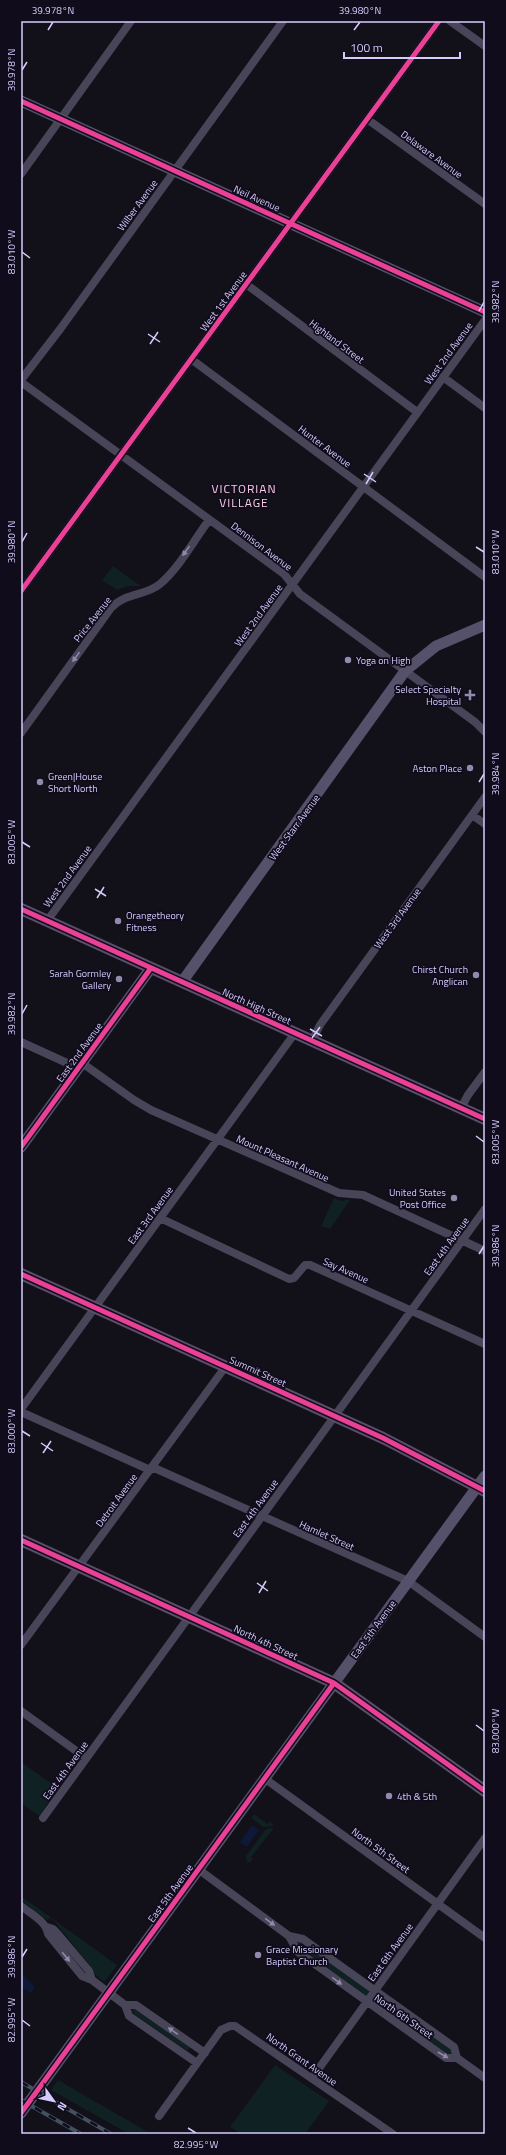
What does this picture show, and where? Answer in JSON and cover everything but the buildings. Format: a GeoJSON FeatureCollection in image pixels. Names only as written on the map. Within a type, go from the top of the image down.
{"type":"FeatureCollection","features":[{"type":"Feature","properties":{"kind":"main road","name":"North High Street"},"geometry":{"type":"LineString","coordinates":[[21,909],[485,1119]]}},
{"type":"Feature","properties":{"kind":"main road","name":"Summit Street"},"geometry":{"type":"LineString","coordinates":[[22,1275],[383,1438],[481,1489]]}},
{"type":"Feature","properties":{"kind":"main road","name":"North 4th Street"},"geometry":{"type":"LineString","coordinates":[[21,1540],[334,1683],[485,1791]]}},
{"type":"Feature","properties":{"kind":"street"},"geometry":{"type":"LineString","coordinates":[[21,174],[131,21]]}},
{"type":"Feature","properties":{"kind":"street","name":"Wilber Avenue"},"geometry":{"type":"LineString","coordinates":[[21,381],[283,21]]}},
{"type":"Feature","properties":{"kind":"street","name":"West 1st Avenue"},"geometry":{"type":"LineString","coordinates":[[21,591],[439,21]]}},
{"type":"Feature","properties":{"kind":"street"},"geometry":{"type":"LineString","coordinates":[[450,21],[485,46]]}},
{"type":"Feature","properties":{"kind":"street","name":"Neil Avenue"},"geometry":{"type":"LineString","coordinates":[[21,102],[485,312]]}},
{"type":"Feature","properties":{"kind":"street","name":"Delaware Avenue"},"geometry":{"type":"LineString","coordinates":[[367,119],[485,204]]}},
{"type":"Feature","properties":{"kind":"street","name":"Highland Street"},"geometry":{"type":"LineString","coordinates":[[246,284],[417,412]]}},
{"type":"Feature","properties":{"kind":"street","name":"West 2nd Avenue"},"geometry":{"type":"LineString","coordinates":[[47,921],[485,320]]}},
{"type":"Feature","properties":{"kind":"street","name":"Hunter Avenue"},"geometry":{"type":"LineString","coordinates":[[191,359],[485,577]]}},
{"type":"Feature","properties":{"kind":"street"},"geometry":{"type":"LineString","coordinates":[[443,377],[485,408]]}},
{"type":"Feature","properties":{"kind":"street","name":"Dennison Avenue"},"geometry":{"type":"LineString","coordinates":[[21,381],[120,456],[284,574],[293,583],[300,594],[475,722],[485,732]]}},
{"type":"Feature","properties":{"kind":"street","name":"Price Avenue"},"geometry":{"type":"LineString","coordinates":[[21,733],[118,601],[160,585],[170,574],[210,520]]}},
{"type":"Feature","properties":{"kind":"street"},"geometry":{"type":"LineString","coordinates":[[405,671],[436,646],[485,625]]}},
{"type":"Feature","properties":{"kind":"street","name":"West Starr Avenue"},"geometry":{"type":"LineString","coordinates":[[182,982],[405,671]]}},
{"type":"Feature","properties":{"kind":"street","name":"West 3rd Avenue"},"geometry":{"type":"LineString","coordinates":[[312,1041],[320,1025],[485,797]]}},
{"type":"Feature","properties":{"kind":"street"},"geometry":{"type":"LineString","coordinates":[[472,815],[485,824]]}},
{"type":"Feature","properties":{"kind":"street","name":"East 2nd Avenue"},"geometry":{"type":"LineString","coordinates":[[22,1145],[151,968]]}},
{"type":"Feature","properties":{"kind":"street","name":"East 3rd Avenue"},"geometry":{"type":"LineString","coordinates":[[21,1409],[295,1033]]}},
{"type":"Feature","properties":{"kind":"street","name":"Mount Pleasant Avenue"},"geometry":{"type":"LineString","coordinates":[[21,1042],[80,1066],[141,1105],[217,1140],[339,1193],[363,1195],[485,1251]]}},
{"type":"Feature","properties":{"kind":"street"},"geometry":{"type":"LineString","coordinates":[[461,1108],[468,1095],[485,1072]]}},
{"type":"Feature","properties":{"kind":"street","name":"East 4th Avenue"},"geometry":{"type":"LineString","coordinates":[[43,1818],[485,1209]]}},
{"type":"Feature","properties":{"kind":"street","name":"Say Avenue"},"geometry":{"type":"LineString","coordinates":[[160,1218],[289,1279],[294,1278],[305,1265],[310,1265],[485,1344]]}},
{"type":"Feature","properties":{"kind":"street","name":"Detroit Avenue"},"geometry":{"type":"LineString","coordinates":[[21,1645],[226,1366]]}},
{"type":"Feature","properties":{"kind":"street","name":"Hamlet Street"},"geometry":{"type":"LineString","coordinates":[[21,1412],[262,1516],[408,1582],[485,1637]]}},
{"type":"Feature","properties":{"kind":"street","name":"East 5th Avenue"},"geometry":{"type":"LineString","coordinates":[[21,2114],[408,1582],[481,1489],[485,1476]]}},
{"type":"Feature","properties":{"kind":"street"},"geometry":{"type":"LineString","coordinates":[[21,1711],[86,1758]]}},
{"type":"Feature","properties":{"kind":"street","name":"North 5th Street"},"geometry":{"type":"LineString","coordinates":[[264,1778],[485,1938]]}},
{"type":"Feature","properties":{"kind":"street","name":"East 6th Avenue"},"geometry":{"type":"LineString","coordinates":[[312,2078],[485,1838]]}},
{"type":"Feature","properties":{"kind":"street","name":"North 6th Street"},"geometry":{"type":"LineString","coordinates":[[198,1869],[289,1936],[298,1952],[366,2002],[446,2058],[457,2058],[485,2078]]}},
{"type":"Feature","properties":{"kind":"street"},"geometry":{"type":"LineString","coordinates":[[21,1906],[47,1927],[53,1929],[57,1933],[89,1971],[92,1980],[125,2005],[130,2016],[198,2063]]}},
{"type":"Feature","properties":{"kind":"street","name":"North 6th Street"},"geometry":{"type":"LineString","coordinates":[[289,1936],[303,1939],[374,1992],[454,2047],[457,2058]]}},
{"type":"Feature","properties":{"kind":"street"},"geometry":{"type":"LineString","coordinates":[[125,2005],[136,2005],[205,2053]]}},
{"type":"Feature","properties":{"kind":"street","name":"North Grant Avenue"},"geometry":{"type":"LineString","coordinates":[[159,2116],[221,2030],[230,2026],[235,2026],[393,2134]]}},
{"type":"Feature","properties":{"kind":"shaded area"},"geometry":{"type":"Polygon","coordinates":[[[113,566],[141,586],[128,586],[117,590],[102,580],[113,566]]]}},
{"type":"Feature","properties":{"kind":"shaded area"},"geometry":{"type":"Polygon","coordinates":[[[334,1198],[341,1201],[351,1199],[330,1229],[321,1226],[334,1198]]]}},
{"type":"Feature","properties":{"kind":"shaded area"},"geometry":{"type":"Polygon","coordinates":[[[21,1762],[58,1788],[39,1816],[21,1803],[21,1762]]]}},
{"type":"Feature","properties":{"kind":"shaded area"},"geometry":{"type":"Polygon","coordinates":[[[254,1814],[268,1824],[270,1821],[274,1826],[263,1827],[251,1818],[254,1814]]]}},
{"type":"Feature","properties":{"kind":"shaded area"},"geometry":{"type":"Polygon","coordinates":[[[274,1828],[251,1857],[253,1859],[251,1862],[247,1863],[246,1856],[266,1829],[274,1828]]]}},
{"type":"Feature","properties":{"kind":"shaded area"},"geometry":{"type":"Polygon","coordinates":[[[21,1896],[117,1965],[106,1980],[103,1981],[91,1971],[91,1967],[51,1918],[47,1920],[21,1901],[21,1896]]]}},
{"type":"Feature","properties":{"kind":"shaded area"},"geometry":{"type":"Polygon","coordinates":[[[297,1937],[454,2047],[452,2059],[294,1948],[297,1937]]]}},
{"type":"Feature","properties":{"kind":"shaded area"},"geometry":{"type":"Polygon","coordinates":[[[135,2009],[190,2047],[189,2050],[186,2050],[133,2013],[132,2010],[135,2009]]]}},
{"type":"Feature","properties":{"kind":"shaded area"},"geometry":{"type":"Polygon","coordinates":[[[275,2065],[329,2101],[305,2134],[242,2134],[230,2127],[275,2065]]]}},
{"type":"Feature","properties":{"kind":"shaded area"},"geometry":{"type":"Polygon","coordinates":[[[58,2080],[152,2134],[129,2134],[51,2090],[58,2080]]]}},
{"type":"Feature","properties":{"kind":"water"},"geometry":{"type":"Polygon","coordinates":[[[252,1825],[259,1830],[247,1847],[240,1842],[252,1825]]]}},
{"type":"Feature","properties":{"kind":"water"},"geometry":{"type":"Polygon","coordinates":[[[21,1973],[35,1987],[31,1993],[21,1987],[21,1973]]]}},
{"type":"Feature","properties":{"kind":"railway"},"geometry":{"type":"LineString","coordinates":[[21,2082],[111,2134]]}},
{"type":"Feature","properties":{"kind":"railway"},"geometry":{"type":"LineString","coordinates":[[21,2100],[81,2134]]}},
{"type":"Feature","properties":{"kind":"cycle path"},"geometry":{"type":"LineString","coordinates":[[21,591],[439,21]]}},
{"type":"Feature","properties":{"kind":"cycle path"},"geometry":{"type":"LineString","coordinates":[[21,101],[485,312]]}},
{"type":"Feature","properties":{"kind":"cycle path"},"geometry":{"type":"LineString","coordinates":[[21,909],[485,1119]]}},
{"type":"Feature","properties":{"kind":"cycle path"},"geometry":{"type":"LineString","coordinates":[[21,1147],[151,968]]}},
{"type":"Feature","properties":{"kind":"cycle path"},"geometry":{"type":"LineString","coordinates":[[21,1274],[383,1438],[485,1491]]}},
{"type":"Feature","properties":{"kind":"cycle path"},"geometry":{"type":"LineString","coordinates":[[21,1540],[334,1683],[485,1791]]}},
{"type":"Feature","properties":{"kind":"cycle path"},"geometry":{"type":"LineString","coordinates":[[21,2113],[334,1683]]}},
{"type":"Feature","properties":{"kind":"place","name":"Yoga on High"},"geometry":{"type":"Point","coordinates":[348,660]}},
{"type":"Feature","properties":{"kind":"place","name":"Select Specialty Hospital"},"geometry":{"type":"Point","coordinates":[470,695]}},
{"type":"Feature","properties":{"kind":"place","name":"Aston Place"},"geometry":{"type":"Point","coordinates":[470,768]}},
{"type":"Feature","properties":{"kind":"place","name":"Green|House Short North"},"geometry":{"type":"Point","coordinates":[40,782]}},
{"type":"Feature","properties":{"kind":"place","name":"Orangetheory Fitness"},"geometry":{"type":"Point","coordinates":[118,921]}},
{"type":"Feature","properties":{"kind":"place","name":"Chirst Church Anglican"},"geometry":{"type":"Point","coordinates":[476,975]}},
{"type":"Feature","properties":{"kind":"place","name":"Sarah Gormley Gallery"},"geometry":{"type":"Point","coordinates":[119,979]}},
{"type":"Feature","properties":{"kind":"place","name":"United States Post Office"},"geometry":{"type":"Point","coordinates":[454,1198]}},
{"type":"Feature","properties":{"kind":"place","name":"4th & 5th"},"geometry":{"type":"Point","coordinates":[389,1796]}},
{"type":"Feature","properties":{"kind":"place","name":"Grace Missionary Baptist Church"},"geometry":{"type":"Point","coordinates":[258,1955]}},
{"type":"Feature","properties":{"kind":"district","name":"VICTORIAN VILLAGE"},"geometry":{"type":"Point","coordinates":[244,496]}}]}
